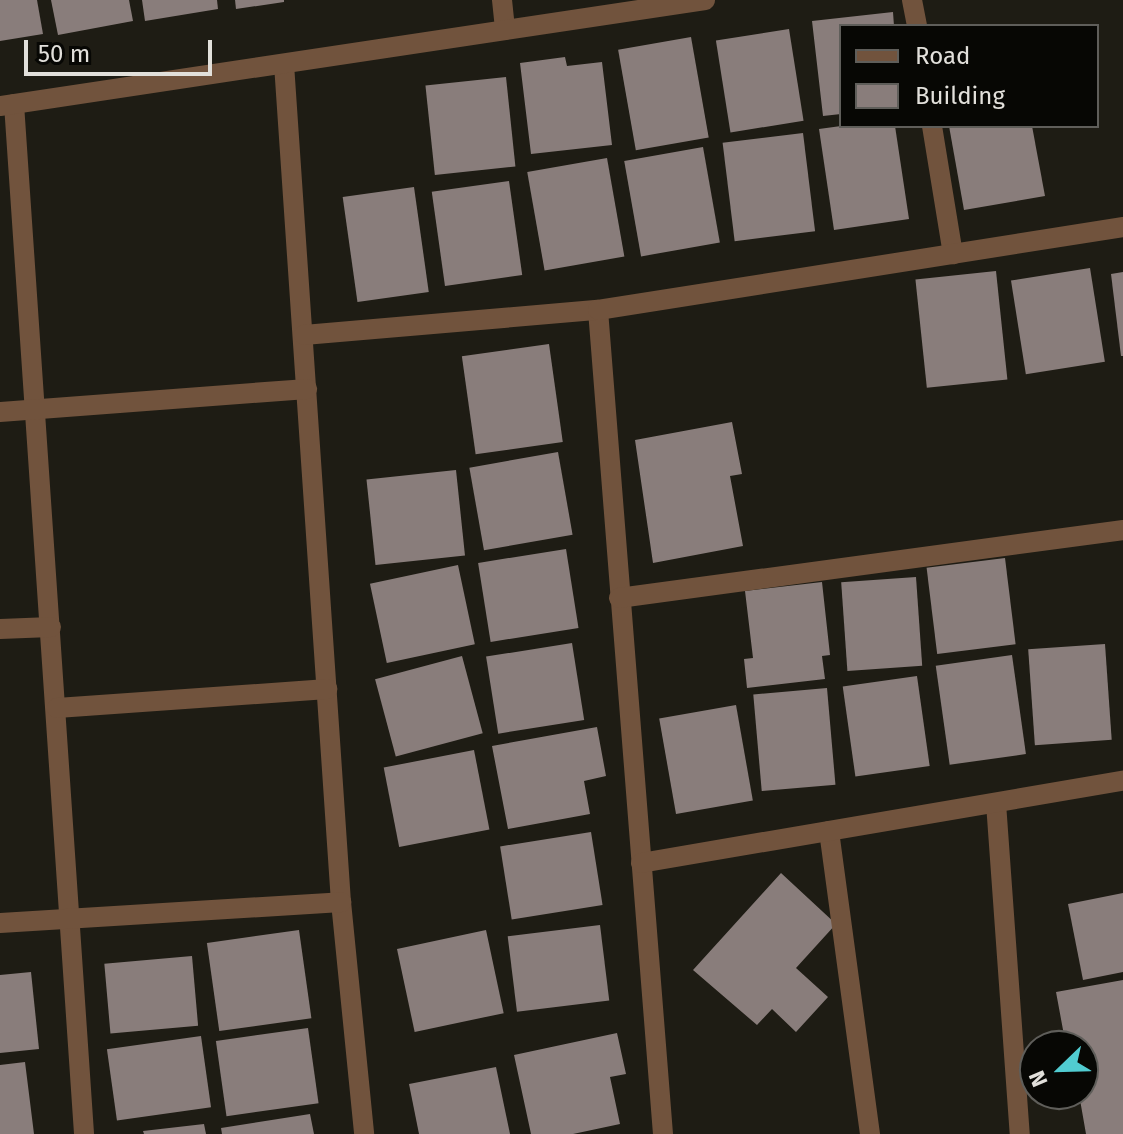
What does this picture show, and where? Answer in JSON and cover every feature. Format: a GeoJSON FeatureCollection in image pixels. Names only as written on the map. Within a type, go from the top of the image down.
{"type":"FeatureCollection","features":[{"type":"Feature","properties":{"kind":"street"},"geometry":{"type":"LineString","coordinates":[[502,0],[505,30]]}},
{"type":"Feature","properties":{"kind":"street"},"geometry":{"type":"LineString","coordinates":[[84,1134],[36,409],[7,105],[705,0]]}},
{"type":"Feature","properties":{"kind":"street"},"geometry":{"type":"LineString","coordinates":[[912,0],[917,24]]}},
{"type":"Feature","properties":{"kind":"street"},"geometry":{"type":"LineString","coordinates":[[284,64],[341,902],[364,1134]]}},
{"type":"Feature","properties":{"kind":"street"},"geometry":{"type":"LineString","coordinates":[[932,128],[953,254]]}},
{"type":"Feature","properties":{"kind":"street"},"geometry":{"type":"LineString","coordinates":[[304,335],[598,310],[1123,227]]}},
{"type":"Feature","properties":{"kind":"street"},"geometry":{"type":"LineString","coordinates":[[598,310],[663,1134]]}},
{"type":"Feature","properties":{"kind":"street"},"geometry":{"type":"LineString","coordinates":[[0,412],[307,389]]}},
{"type":"Feature","properties":{"kind":"street"},"geometry":{"type":"LineString","coordinates":[[619,598],[1123,530]]}},
{"type":"Feature","properties":{"kind":"street"},"geometry":{"type":"LineString","coordinates":[[0,629],[51,627]]}},
{"type":"Feature","properties":{"kind":"street"},"geometry":{"type":"LineString","coordinates":[[57,708],[327,689]]}},
{"type":"Feature","properties":{"kind":"street"},"geometry":{"type":"LineString","coordinates":[[641,863],[1123,781]]}},
{"type":"Feature","properties":{"kind":"street"},"geometry":{"type":"LineString","coordinates":[[996,803],[1020,1134]]}},
{"type":"Feature","properties":{"kind":"street"},"geometry":{"type":"LineString","coordinates":[[829,831],[870,1134]]}},
{"type":"Feature","properties":{"kind":"street"},"geometry":{"type":"LineString","coordinates":[[0,923],[341,902]]}},
{"type":"Feature","properties":{"kind":"building"},"geometry":{"type":"Polygon","coordinates":[[[0,0],[37,0],[43,34],[0,41],[0,0]]]}},
{"type":"Feature","properties":{"kind":"building"},"geometry":{"type":"Polygon","coordinates":[[[51,0],[129,0],[133,21],[58,35],[51,0]]]}},
{"type":"Feature","properties":{"kind":"building"},"geometry":{"type":"Polygon","coordinates":[[[142,0],[217,0],[218,9],[145,21],[142,0]]]}},
{"type":"Feature","properties":{"kind":"building"},"geometry":{"type":"Polygon","coordinates":[[[235,0],[284,0],[284,2],[236,9],[235,0]]]}},
{"type":"Feature","properties":{"kind":"building"},"geometry":{"type":"Polygon","coordinates":[[[893,12],[894,24],[839,24],[839,114],[823,116],[812,21],[893,12]]]}},
{"type":"Feature","properties":{"kind":"building"},"geometry":{"type":"Polygon","coordinates":[[[789,29],[804,121],[730,132],[716,41],[789,29]]]}},
{"type":"Feature","properties":{"kind":"building"},"geometry":{"type":"Polygon","coordinates":[[[691,37],[709,137],[636,150],[618,50],[691,37]]]}},
{"type":"Feature","properties":{"kind":"building"},"geometry":{"type":"Polygon","coordinates":[[[565,57],[567,66],[602,62],[612,145],[531,154],[520,63],[565,57]]]}},
{"type":"Feature","properties":{"kind":"building"},"geometry":{"type":"Polygon","coordinates":[[[506,77],[515,167],[435,175],[425,85],[506,77]]]}},
{"type":"Feature","properties":{"kind":"building"},"geometry":{"type":"Polygon","coordinates":[[[839,126],[895,128],[909,219],[834,230],[819,129],[839,126]]]}},
{"type":"Feature","properties":{"kind":"building"},"geometry":{"type":"Polygon","coordinates":[[[949,128],[1032,128],[1045,196],[964,210],[949,128]]]}},
{"type":"Feature","properties":{"kind":"building"},"geometry":{"type":"Polygon","coordinates":[[[803,133],[815,231],[735,241],[723,143],[803,133]]]}},
{"type":"Feature","properties":{"kind":"building"},"geometry":{"type":"Polygon","coordinates":[[[703,147],[720,243],[641,256],[624,161],[703,147]]]}},
{"type":"Feature","properties":{"kind":"building"},"geometry":{"type":"Polygon","coordinates":[[[607,158],[624,256],[545,271],[527,172],[607,158]]]}},
{"type":"Feature","properties":{"kind":"building"},"geometry":{"type":"Polygon","coordinates":[[[509,181],[522,275],[445,286],[432,192],[509,181]]]}},
{"type":"Feature","properties":{"kind":"building"},"geometry":{"type":"Polygon","coordinates":[[[414,187],[429,292],[357,302],[343,197],[414,187]]]}},
{"type":"Feature","properties":{"kind":"building"},"geometry":{"type":"Polygon","coordinates":[[[1090,268],[1105,362],[1026,374],[1011,281],[1090,268]]]}},
{"type":"Feature","properties":{"kind":"building"},"geometry":{"type":"Polygon","coordinates":[[[996,271],[1007,379],[927,388],[915,279],[996,271]]]}},
{"type":"Feature","properties":{"kind":"building"},"geometry":{"type":"Polygon","coordinates":[[[1123,272],[1123,356],[1121,356],[1111,274],[1123,272]]]}},
{"type":"Feature","properties":{"kind":"building"},"geometry":{"type":"Polygon","coordinates":[[[549,344],[563,442],[476,454],[462,356],[549,344]]]}},
{"type":"Feature","properties":{"kind":"building"},"geometry":{"type":"Polygon","coordinates":[[[732,422],[742,474],[730,476],[743,546],[653,563],[635,440],[732,422]]]}},
{"type":"Feature","properties":{"kind":"building"},"geometry":{"type":"Polygon","coordinates":[[[558,452],[573,535],[484,550],[469,468],[558,452]]]}},
{"type":"Feature","properties":{"kind":"building"},"geometry":{"type":"Polygon","coordinates":[[[456,470],[465,556],[375,565],[366,479],[456,470]]]}},
{"type":"Feature","properties":{"kind":"building"},"geometry":{"type":"Polygon","coordinates":[[[566,549],[579,628],[491,642],[478,563],[566,549]]]}},
{"type":"Feature","properties":{"kind":"building"},"geometry":{"type":"Polygon","coordinates":[[[1005,558],[1016,644],[937,654],[927,568],[1005,558]]]}},
{"type":"Feature","properties":{"kind":"building"},"geometry":{"type":"Polygon","coordinates":[[[458,565],[475,644],[387,663],[370,584],[458,565]]]}},
{"type":"Feature","properties":{"kind":"building"},"geometry":{"type":"Polygon","coordinates":[[[916,577],[922,666],[847,671],[841,582],[916,577]]]}},
{"type":"Feature","properties":{"kind":"building"},"geometry":{"type":"Polygon","coordinates":[[[822,582],[830,655],[822,656],[825,679],[747,688],[744,659],[753,658],[745,591],[822,582]]]}},
{"type":"Feature","properties":{"kind":"building"},"geometry":{"type":"Polygon","coordinates":[[[572,643],[584,720],[498,734],[486,657],[572,643]]]}},
{"type":"Feature","properties":{"kind":"building"},"geometry":{"type":"Polygon","coordinates":[[[1105,644],[1112,740],[1035,745],[1028,649],[1105,644]]]}},
{"type":"Feature","properties":{"kind":"building"},"geometry":{"type":"Polygon","coordinates":[[[1012,655],[1026,754],[950,765],[936,666],[1012,655]]]}},
{"type":"Feature","properties":{"kind":"building"},"geometry":{"type":"Polygon","coordinates":[[[462,656],[483,733],[396,757],[375,679],[462,656]]]}},
{"type":"Feature","properties":{"kind":"building"},"geometry":{"type":"Polygon","coordinates":[[[917,676],[930,766],[855,777],[843,686],[917,676]]]}},
{"type":"Feature","properties":{"kind":"building"},"geometry":{"type":"Polygon","coordinates":[[[827,688],[835,785],[762,791],[753,694],[827,688]]]}},
{"type":"Feature","properties":{"kind":"building"},"geometry":{"type":"Polygon","coordinates":[[[736,705],[753,801],[676,814],[659,719],[736,705]]]}},
{"type":"Feature","properties":{"kind":"building"},"geometry":{"type":"Polygon","coordinates":[[[597,727],[606,776],[584,781],[590,814],[508,829],[492,746],[597,727]]]}},
{"type":"Feature","properties":{"kind":"building"},"geometry":{"type":"Polygon","coordinates":[[[474,750],[489,830],[399,847],[384,768],[474,750]]]}},
{"type":"Feature","properties":{"kind":"building"},"geometry":{"type":"Polygon","coordinates":[[[591,832],[603,905],[512,919],[500,846],[591,832]]]}},
{"type":"Feature","properties":{"kind":"building"},"geometry":{"type":"Polygon","coordinates":[[[781,873],[836,924],[796,968],[828,997],[796,1032],[772,1009],[757,1025],[693,970],[781,873]]]}},
{"type":"Feature","properties":{"kind":"building"},"geometry":{"type":"Polygon","coordinates":[[[1123,893],[1123,972],[1083,980],[1068,904],[1123,893]]]}},
{"type":"Feature","properties":{"kind":"building"},"geometry":{"type":"Polygon","coordinates":[[[600,925],[609,1000],[517,1012],[508,936],[600,925]]]}},
{"type":"Feature","properties":{"kind":"building"},"geometry":{"type":"Polygon","coordinates":[[[299,930],[311,1018],[219,1031],[207,943],[299,930]]]}},
{"type":"Feature","properties":{"kind":"building"},"geometry":{"type":"Polygon","coordinates":[[[486,930],[504,1013],[415,1032],[397,949],[486,930]]]}},
{"type":"Feature","properties":{"kind":"building"},"geometry":{"type":"Polygon","coordinates":[[[192,956],[198,1026],[110,1033],[104,964],[192,956]]]}},
{"type":"Feature","properties":{"kind":"building"},"geometry":{"type":"Polygon","coordinates":[[[31,972],[39,1049],[0,1053],[0,975],[31,972]]]}},
{"type":"Feature","properties":{"kind":"building"},"geometry":{"type":"Polygon","coordinates":[[[1123,980],[1123,1134],[1086,1134],[1082,1110],[1099,1110],[1099,1030],[1063,1030],[1056,992],[1123,980]]]}},
{"type":"Feature","properties":{"kind":"building"},"geometry":{"type":"Polygon","coordinates":[[[308,1028],[319,1103],[226,1116],[216,1041],[308,1028]]]}},
{"type":"Feature","properties":{"kind":"building"},"geometry":{"type":"Polygon","coordinates":[[[617,1033],[626,1074],[610,1077],[620,1124],[573,1134],[531,1134],[514,1055],[617,1033]]]}},
{"type":"Feature","properties":{"kind":"building"},"geometry":{"type":"Polygon","coordinates":[[[201,1036],[211,1107],[117,1121],[107,1049],[201,1036]]]}},
{"type":"Feature","properties":{"kind":"building"},"geometry":{"type":"Polygon","coordinates":[[[25,1062],[34,1134],[0,1134],[0,1065],[25,1062]]]}},
{"type":"Feature","properties":{"kind":"building"},"geometry":{"type":"Polygon","coordinates":[[[496,1067],[510,1134],[419,1134],[409,1084],[496,1067]]]}},
{"type":"Feature","properties":{"kind":"building"},"geometry":{"type":"Polygon","coordinates":[[[310,1114],[314,1134],[222,1134],[221,1128],[310,1114]]]}},
{"type":"Feature","properties":{"kind":"building"},"geometry":{"type":"Polygon","coordinates":[[[204,1124],[206,1134],[144,1134],[143,1131],[204,1124]]]}}]}
